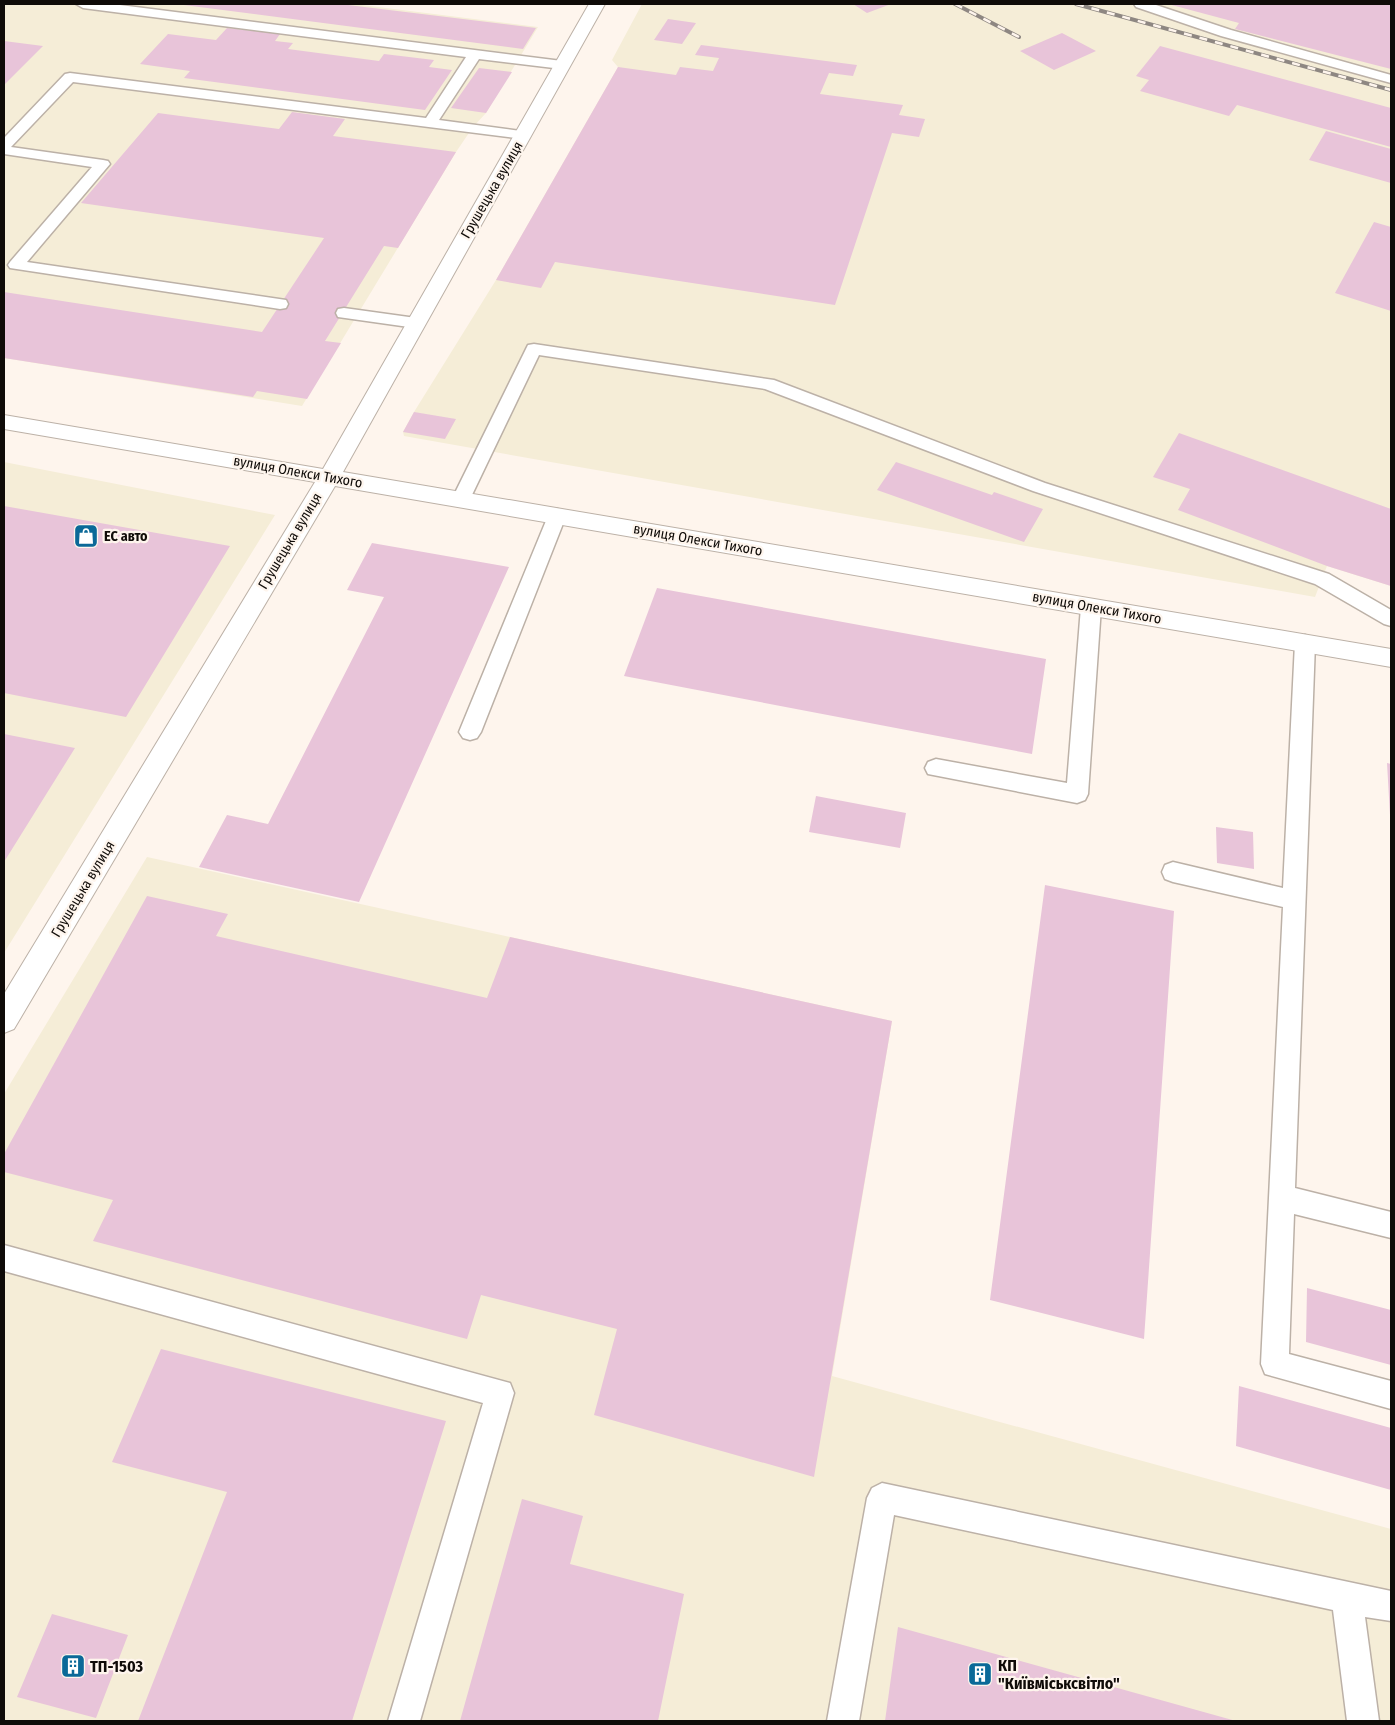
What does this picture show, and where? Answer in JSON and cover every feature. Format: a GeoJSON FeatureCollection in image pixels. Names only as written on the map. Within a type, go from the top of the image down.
{"type":"FeatureCollection","features":[{"type":"Feature","properties":{"kind":"street","name":"Грушецька вулиця"},"geometry":{"type":"LineString","coordinates":[[4,1020],[329,476],[597,4]]}},
{"type":"Feature","properties":{"kind":"street","name":"вулиця Олекси Тихого"},"geometry":{"type":"LineString","coordinates":[[4,422],[1391,658]]}},
{"type":"Feature","properties":{"kind":"lane"},"geometry":{"type":"LineString","coordinates":[[83,4],[562,65]]}},
{"type":"Feature","properties":{"kind":"lane"},"geometry":{"type":"LineString","coordinates":[[1141,4],[1226,34],[1391,79]]}},
{"type":"Feature","properties":{"kind":"lane"},"geometry":{"type":"LineString","coordinates":[[431,122],[475,54]]}},
{"type":"Feature","properties":{"kind":"lane"},"geometry":{"type":"LineString","coordinates":[[4,146],[70,77],[523,135]]}},
{"type":"Feature","properties":{"kind":"lane"},"geometry":{"type":"LineString","coordinates":[[4,150],[103,164],[10,264]]}},
{"type":"Feature","properties":{"kind":"lane"},"geometry":{"type":"LineString","coordinates":[[10,264],[280,304]]}},
{"type":"Feature","properties":{"kind":"lane"},"geometry":{"type":"LineString","coordinates":[[344,314],[416,323]]}},
{"type":"Feature","properties":{"kind":"lane"},"geometry":{"type":"LineString","coordinates":[[461,499],[534,349],[768,384],[1039,487],[1322,580],[1391,619]]}},
{"type":"Feature","properties":{"kind":"lane"},"geometry":{"type":"LineString","coordinates":[[470,732],[557,516]]}},
{"type":"Feature","properties":{"kind":"lane"},"geometry":{"type":"LineString","coordinates":[[936,768],[1077,794],[1091,607]]}},
{"type":"Feature","properties":{"kind":"lane"},"geometry":{"type":"LineString","coordinates":[[1305,643],[1275,1364],[1391,1395]]}},
{"type":"Feature","properties":{"kind":"lane"},"geometry":{"type":"LineString","coordinates":[[1173,872],[1294,900]]}},
{"type":"Feature","properties":{"kind":"lane"},"geometry":{"type":"LineString","coordinates":[[1282,1198],[1391,1225]]}},
{"type":"Feature","properties":{"kind":"lane"},"geometry":{"type":"LineString","coordinates":[[4,1258],[500,1393],[404,1721]]}},
{"type":"Feature","properties":{"kind":"lane"},"geometry":{"type":"LineString","coordinates":[[843,1721],[882,1498],[1391,1606]]}},
{"type":"Feature","properties":{"kind":"lane"},"geometry":{"type":"LineString","coordinates":[[1348,1598],[1363,1721]]}},
{"type":"Feature","properties":{"kind":"shaded area"},"geometry":{"type":"Polygon","coordinates":[[[4,4],[354,4],[538,27],[486,113],[473,127],[456,152],[302,406],[4,358],[4,4]]]}},
{"type":"Feature","properties":{"kind":"shaded area"},"geometry":{"type":"Polygon","coordinates":[[[642,4],[1391,4],[1391,586],[1327,566],[1315,597],[404,436],[403,432],[414,412],[496,280],[618,67],[612,60],[642,4]]]}},
{"type":"Feature","properties":{"kind":"shaded area"},"geometry":{"type":"Polygon","coordinates":[[[4,462],[275,515],[4,953],[4,462]]]}},
{"type":"Feature","properties":{"kind":"shaded area"},"geometry":{"type":"Polygon","coordinates":[[[147,857],[892,1021],[832,1376],[1391,1529],[1391,1721],[4,1721],[4,1094],[147,857]]]}},
{"type":"Feature","properties":{"kind":"building"},"geometry":{"type":"Polygon","coordinates":[[[176,4],[340,4],[536,28],[523,49],[176,4]]]}},
{"type":"Feature","properties":{"kind":"building"},"geometry":{"type":"Polygon","coordinates":[[[853,4],[891,4],[867,13],[853,4]]]}},
{"type":"Feature","properties":{"kind":"building"},"geometry":{"type":"Polygon","coordinates":[[[1168,4],[1391,4],[1391,69],[1235,29],[1239,23],[1168,4]]]}},
{"type":"Feature","properties":{"kind":"building"},"geometry":{"type":"Polygon","coordinates":[[[668,19],[696,23],[682,44],[654,40],[668,19]]]}},
{"type":"Feature","properties":{"kind":"building"},"geometry":{"type":"Polygon","coordinates":[[[227,28],[280,34],[275,41],[293,43],[288,49],[379,61],[384,54],[434,60],[429,67],[452,70],[425,110],[184,78],[190,71],[140,64],[168,34],[216,40],[227,28]]]}},
{"type":"Feature","properties":{"kind":"building"},"geometry":{"type":"Polygon","coordinates":[[[1062,33],[1096,51],[1054,70],[1020,51],[1062,33]]]}},
{"type":"Feature","properties":{"kind":"building"},"geometry":{"type":"Polygon","coordinates":[[[4,41],[43,46],[4,85],[4,41]]]}},
{"type":"Feature","properties":{"kind":"building"},"geometry":{"type":"Polygon","coordinates":[[[701,45],[857,65],[853,76],[829,73],[820,94],[903,105],[899,115],[925,119],[919,137],[892,133],[835,305],[555,262],[541,288],[496,280],[618,67],[676,75],[680,67],[713,71],[719,58],[695,55],[701,45]]]}},
{"type":"Feature","properties":{"kind":"building"},"geometry":{"type":"Polygon","coordinates":[[[1160,46],[1391,108],[1391,147],[1237,105],[1229,116],[1140,91],[1149,80],[1136,76],[1160,46]]]}},
{"type":"Feature","properties":{"kind":"building"},"geometry":{"type":"Polygon","coordinates":[[[479,68],[512,72],[486,113],[451,108],[479,68]]]}},
{"type":"Feature","properties":{"kind":"building"},"geometry":{"type":"Polygon","coordinates":[[[292,112],[345,119],[333,136],[456,152],[398,248],[384,246],[325,341],[341,343],[307,399],[257,391],[253,397],[4,358],[4,292],[262,332],[324,238],[81,203],[158,113],[279,129],[292,112]]]}},
{"type":"Feature","properties":{"kind":"building"},"geometry":{"type":"Polygon","coordinates":[[[1326,131],[1391,149],[1391,183],[1309,160],[1326,131]]]}},
{"type":"Feature","properties":{"kind":"building"},"geometry":{"type":"Polygon","coordinates":[[[1374,222],[1391,227],[1391,311],[1335,293],[1374,222]]]}},
{"type":"Feature","properties":{"kind":"building"},"geometry":{"type":"Polygon","coordinates":[[[414,412],[456,419],[445,439],[403,432],[414,412]]]}},
{"type":"Feature","properties":{"kind":"building"},"geometry":{"type":"Polygon","coordinates":[[[1179,433],[1391,509],[1391,586],[1327,566],[1178,510],[1190,489],[1153,477],[1179,433]]]}},
{"type":"Feature","properties":{"kind":"building"},"geometry":{"type":"Polygon","coordinates":[[[896,462],[992,495],[994,492],[1043,509],[1024,542],[877,490],[896,462]]]}},
{"type":"Feature","properties":{"kind":"building"},"geometry":{"type":"Polygon","coordinates":[[[4,506],[230,546],[126,717],[4,693],[4,506]]]}},
{"type":"Feature","properties":{"kind":"building"},"geometry":{"type":"Polygon","coordinates":[[[372,543],[509,567],[359,902],[199,867],[227,815],[268,824],[384,597],[347,590],[372,543]]]}},
{"type":"Feature","properties":{"kind":"building"},"geometry":{"type":"Polygon","coordinates":[[[657,588],[1046,659],[1032,754],[624,676],[657,588]]]}},
{"type":"Feature","properties":{"kind":"building"},"geometry":{"type":"Polygon","coordinates":[[[4,734],[75,748],[4,862],[4,734]]]}},
{"type":"Feature","properties":{"kind":"building"},"geometry":{"type":"Polygon","coordinates":[[[1387,763],[1391,764],[1391,815],[1390,815],[1387,763]]]}},
{"type":"Feature","properties":{"kind":"building"},"geometry":{"type":"Polygon","coordinates":[[[816,796],[906,813],[900,848],[809,832],[816,796]]]}},
{"type":"Feature","properties":{"kind":"building"},"geometry":{"type":"Polygon","coordinates":[[[1216,827],[1253,832],[1254,869],[1217,863],[1216,827]]]}},
{"type":"Feature","properties":{"kind":"building"},"geometry":{"type":"Polygon","coordinates":[[[1045,885],[1174,911],[1144,1339],[990,1300],[1045,885]]]}},
{"type":"Feature","properties":{"kind":"building"},"geometry":{"type":"Polygon","coordinates":[[[147,896],[228,914],[216,936],[487,998],[510,937],[892,1021],[814,1477],[594,1415],[617,1329],[481,1295],[467,1339],[93,1241],[113,1200],[4,1172],[4,1154],[147,896]]]}},
{"type":"Feature","properties":{"kind":"building"},"geometry":{"type":"Polygon","coordinates":[[[1307,1288],[1391,1310],[1391,1365],[1306,1342],[1307,1288]]]}},
{"type":"Feature","properties":{"kind":"building"},"geometry":{"type":"Polygon","coordinates":[[[161,1349],[446,1421],[352,1721],[138,1721],[227,1492],[112,1462],[161,1349]]]}},
{"type":"Feature","properties":{"kind":"building"},"geometry":{"type":"Polygon","coordinates":[[[1239,1386],[1391,1428],[1391,1490],[1236,1446],[1239,1386]]]}},
{"type":"Feature","properties":{"kind":"building"},"geometry":{"type":"Polygon","coordinates":[[[522,1499],[583,1516],[570,1564],[684,1594],[658,1721],[460,1721],[522,1499]]]}},
{"type":"Feature","properties":{"kind":"building","name":"ТП-1503"},"geometry":{"type":"Polygon","coordinates":[[[52,1614],[128,1635],[96,1718],[17,1697],[52,1614]]]}},
{"type":"Feature","properties":{"kind":"building","name":"КП \"Київміськсвітло\""},"geometry":{"type":"Polygon","coordinates":[[[898,1627],[1236,1721],[885,1721],[898,1627]]]}},
{"type":"Feature","properties":{"kind":"railway"},"geometry":{"type":"LineString","coordinates":[[955,4],[1019,37]]}},
{"type":"Feature","properties":{"kind":"railway"},"geometry":{"type":"LineString","coordinates":[[1076,4],[1391,90]]}},
{"type":"Feature","properties":{"kind":"place","name":"ЕС авто"},"geometry":{"type":"Point","coordinates":[86,536]}},
{"type":"Feature","properties":{"kind":"place","name":"ТП-1503"},"geometry":{"type":"Point","coordinates":[73,1666]}},
{"type":"Feature","properties":{"kind":"place","name":"КП \"Київміськсвітло\""},"geometry":{"type":"Point","coordinates":[980,1674]}}]}
